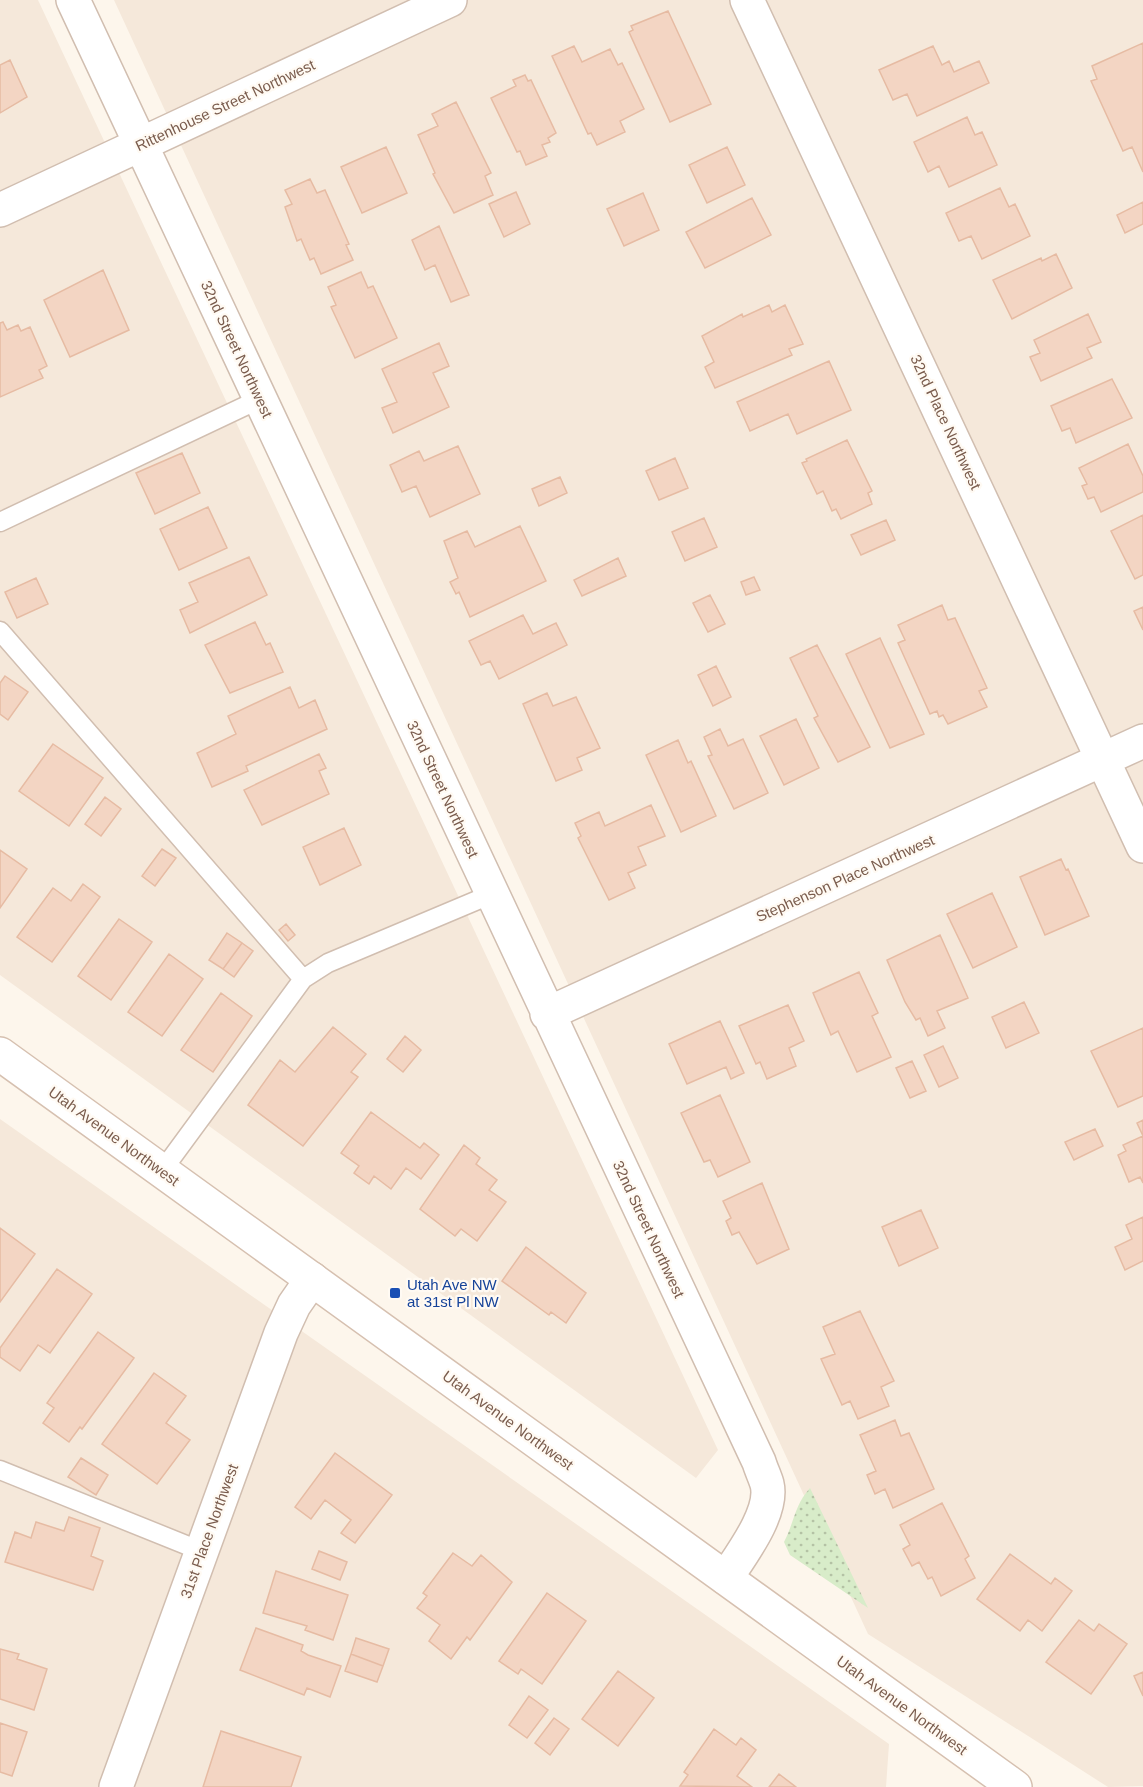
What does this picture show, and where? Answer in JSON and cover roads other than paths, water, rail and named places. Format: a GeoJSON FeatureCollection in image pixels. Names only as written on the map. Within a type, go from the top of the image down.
{"type":"FeatureCollection","features":[{"type":"Feature","properties":{"kind":"street","name":"32nd Street Northwest"},"geometry":{"type":"LineString","coordinates":[[73,0],[768,1486],[766,1506],[753,1534],[726,1578]]}},
{"type":"Feature","properties":{"kind":"street","name":"Rittenhouse Street Northwest"},"geometry":{"type":"LineString","coordinates":[[0,210],[450,0]]}},
{"type":"Feature","properties":{"kind":"street","name":"32nd Place Northwest"},"geometry":{"type":"LineString","coordinates":[[747,0],[1143,846]]}},
{"type":"Feature","properties":{"kind":"street","name":"Stephenson Place Northwest"},"geometry":{"type":"LineString","coordinates":[[548,1014],[1143,741]]}},
{"type":"Feature","properties":{"kind":"street","name":"Utah Avenue Northwest"},"geometry":{"type":"LineString","coordinates":[[0,1054],[1015,1787]]}},
{"type":"Feature","properties":{"kind":"street","name":"31st Place Northwest"},"geometry":{"type":"LineString","coordinates":[[116,1787],[280,1334],[294,1305],[312,1279]]}},
{"type":"Feature","properties":{"kind":"lane"},"geometry":{"type":"LineString","coordinates":[[0,522],[260,399]]}},
{"type":"Feature","properties":{"kind":"lane"},"geometry":{"type":"LineString","coordinates":[[0,631],[303,979]]}},
{"type":"Feature","properties":{"kind":"lane"},"geometry":{"type":"LineString","coordinates":[[162,1171],[303,979],[328,963],[492,894]]}},
{"type":"Feature","properties":{"kind":"lane"},"geometry":{"type":"LineString","coordinates":[[0,1470],[201,1551]]}},
{"type":"Feature","properties":{"kind":"place","name":"Utah Ave NW at 31st Pl NW"},"geometry":{"type":"Point","coordinates":[395,1293]}}]}
